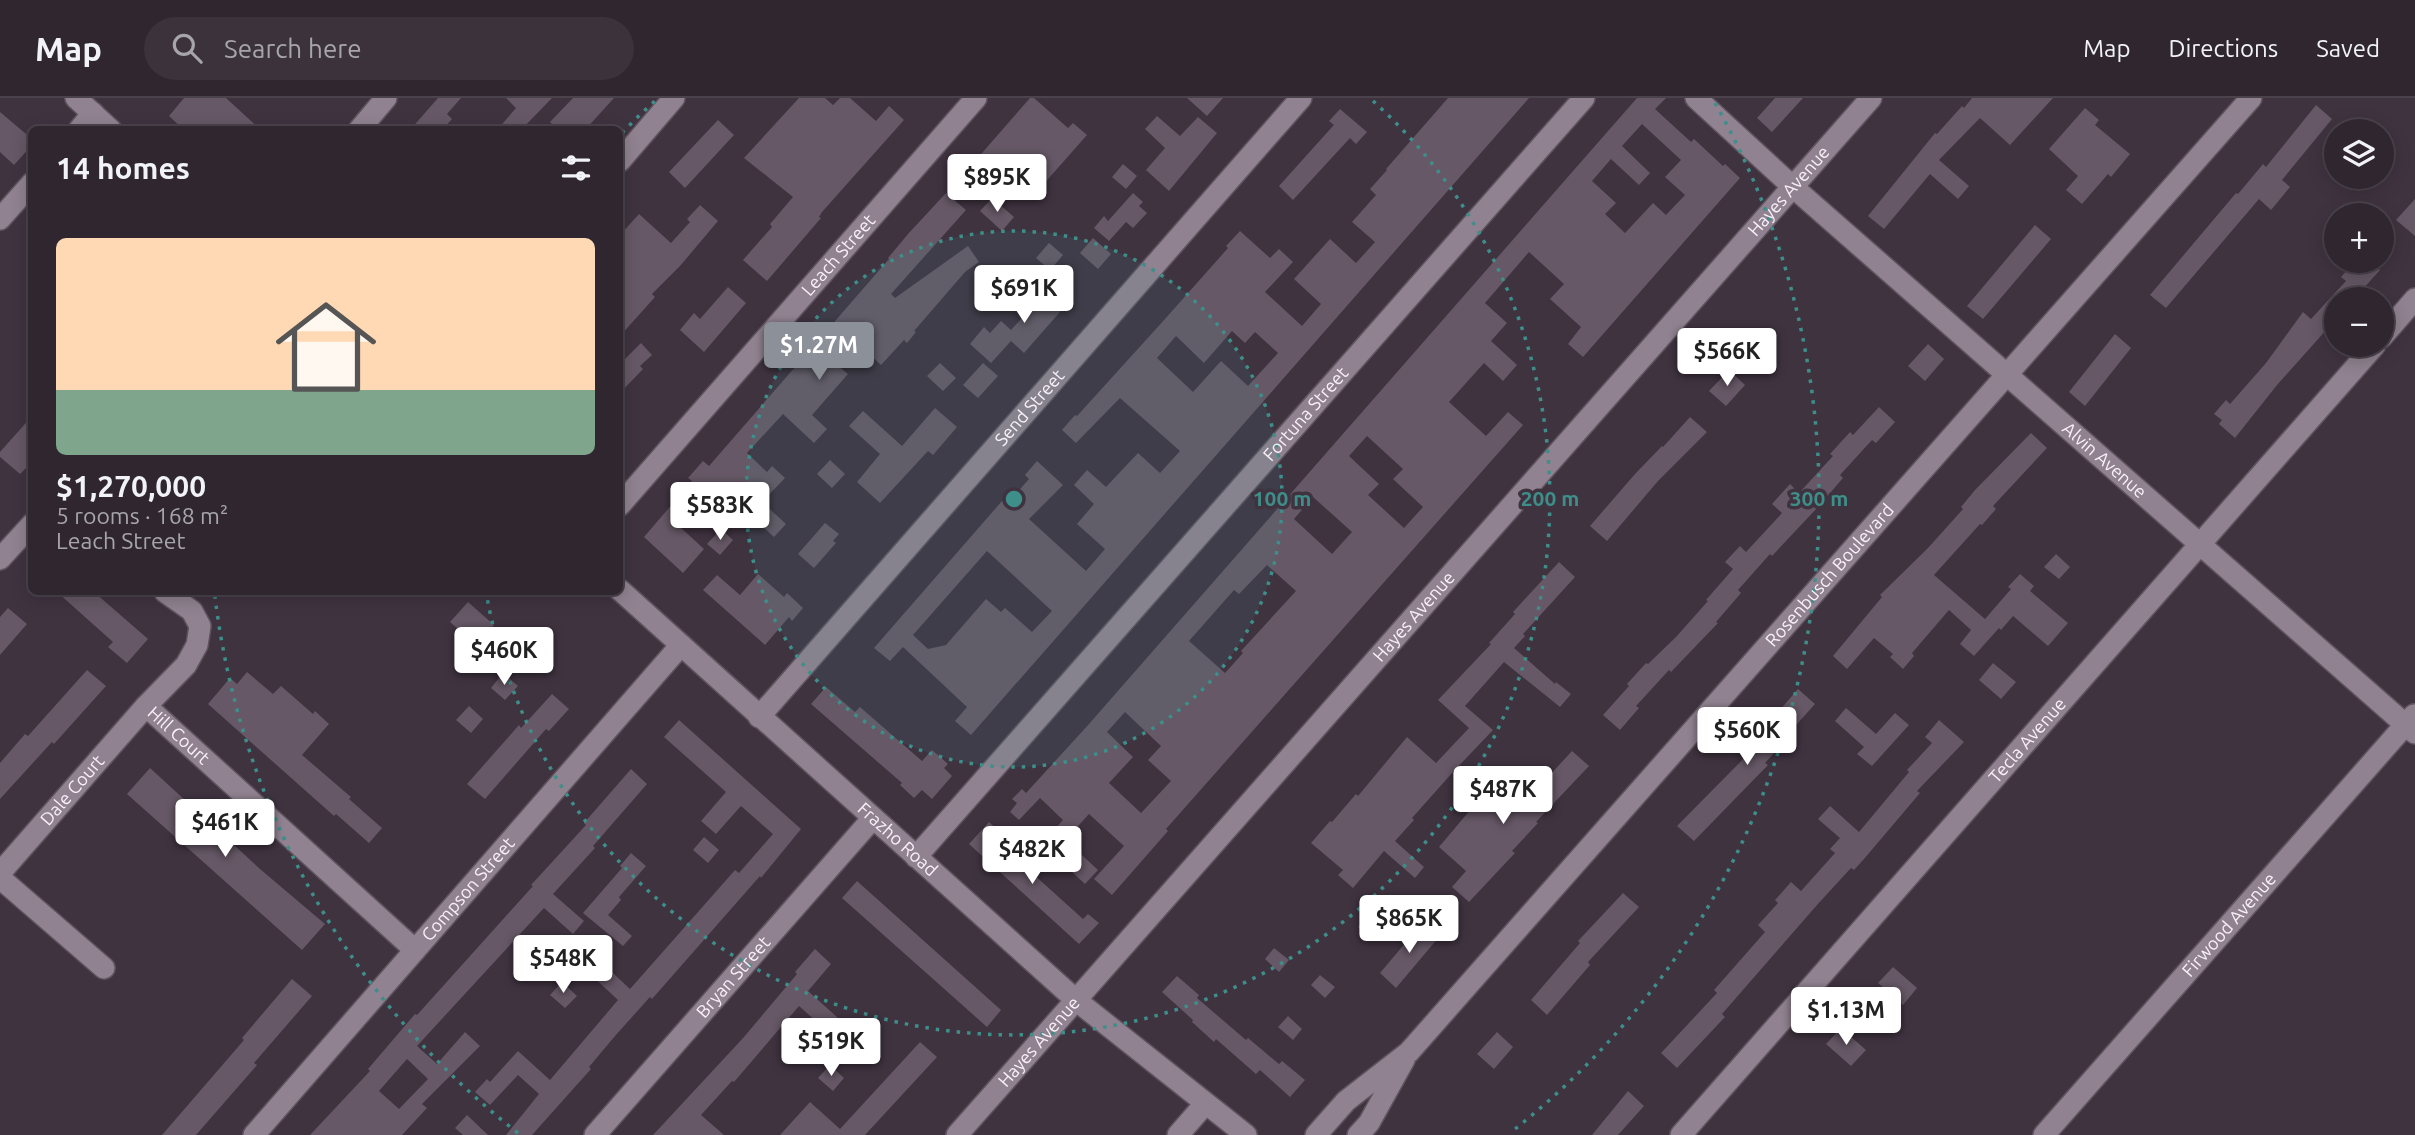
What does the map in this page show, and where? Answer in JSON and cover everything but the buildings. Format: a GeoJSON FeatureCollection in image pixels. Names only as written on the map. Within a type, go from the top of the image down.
{"type":"FeatureCollection","features":[{"type":"Feature","properties":{"kind":"street"},"geometry":{"type":"LineString","coordinates":[[76,98],[107,126]]}},
{"type":"Feature","properties":{"kind":"street"},"geometry":{"type":"LineString","coordinates":[[362,126],[386,98]]}},
{"type":"Feature","properties":{"kind":"street"},"geometry":{"type":"LineString","coordinates":[[623,158],[674,98]]}},
{"type":"Feature","properties":{"kind":"street","name":"Leach Street"},"geometry":{"type":"LineString","coordinates":[[623,502],[976,98]]}},
{"type":"Feature","properties":{"kind":"street","name":"Send Street"},"geometry":{"type":"LineString","coordinates":[[760,717],[1301,98]]}},
{"type":"Feature","properties":{"kind":"street","name":"Fortuna Street"},"geometry":{"type":"LineString","coordinates":[[916,857],[1584,98]]}},
{"type":"Feature","properties":{"kind":"street","name":"Alvin Avenue"},"geometry":{"type":"LineString","coordinates":[[1696,98],[2007,375],[2412,724]]}},
{"type":"Feature","properties":{"kind":"street","name":"Hayes Avenue"},"geometry":{"type":"LineString","coordinates":[[957,1135],[1871,98]]}},
{"type":"Feature","properties":{"kind":"street","name":"Rosenbusch Boulevard"},"geometry":{"type":"LineString","coordinates":[[1316,1135],[1346,1101],[1409,1052],[2251,98]]}},
{"type":"Feature","properties":{"kind":"street"},"geometry":{"type":"LineString","coordinates":[[82,126],[93,113]]}},
{"type":"Feature","properties":{"kind":"street"},"geometry":{"type":"LineString","coordinates":[[0,219],[28,188]]}},
{"type":"Feature","properties":{"kind":"street"},"geometry":{"type":"LineString","coordinates":[[2394,323],[2415,299]]}},
{"type":"Feature","properties":{"kind":"street","name":"Tecla Avenue"},"geometry":{"type":"LineString","coordinates":[[1681,1135],[2364,357]]}},
{"type":"Feature","properties":{"kind":"street"},"geometry":{"type":"LineString","coordinates":[[0,559],[28,528]]}},
{"type":"Feature","properties":{"kind":"street","name":"Frazho Road"},"geometry":{"type":"LineString","coordinates":[[623,593],[1077,1002],[1245,1135]]}},
{"type":"Feature","properties":{"kind":"street","name":"Hill Court"},"geometry":{"type":"LineString","coordinates":[[169,595],[192,611],[200,626],[197,645],[186,665],[146,706],[415,950]]}},
{"type":"Feature","properties":{"kind":"street","name":"Compson Street"},"geometry":{"type":"LineString","coordinates":[[254,1135],[681,645]]}},
{"type":"Feature","properties":{"kind":"street","name":"Dale Court"},"geometry":{"type":"LineString","coordinates":[[0,873],[146,706]]}},
{"type":"Feature","properties":{"kind":"street","name":"Firwood Avenue"},"geometry":{"type":"LineString","coordinates":[[2044,1135],[2412,724]]}},
{"type":"Feature","properties":{"kind":"street","name":"Bryan Street"},"geometry":{"type":"LineString","coordinates":[[595,1135],[873,818]]}},
{"type":"Feature","properties":{"kind":"street"},"geometry":{"type":"LineString","coordinates":[[0,878],[104,968]]}},
{"type":"Feature","properties":{"kind":"street","name":"Rosenbusch Boulevard"},"geometry":{"type":"LineString","coordinates":[[1358,1135],[1368,1123],[1409,1052]]}},
{"type":"Feature","properties":{"kind":"street"},"geometry":{"type":"LineString","coordinates":[[1178,1135],[1205,1104]]}}]}
